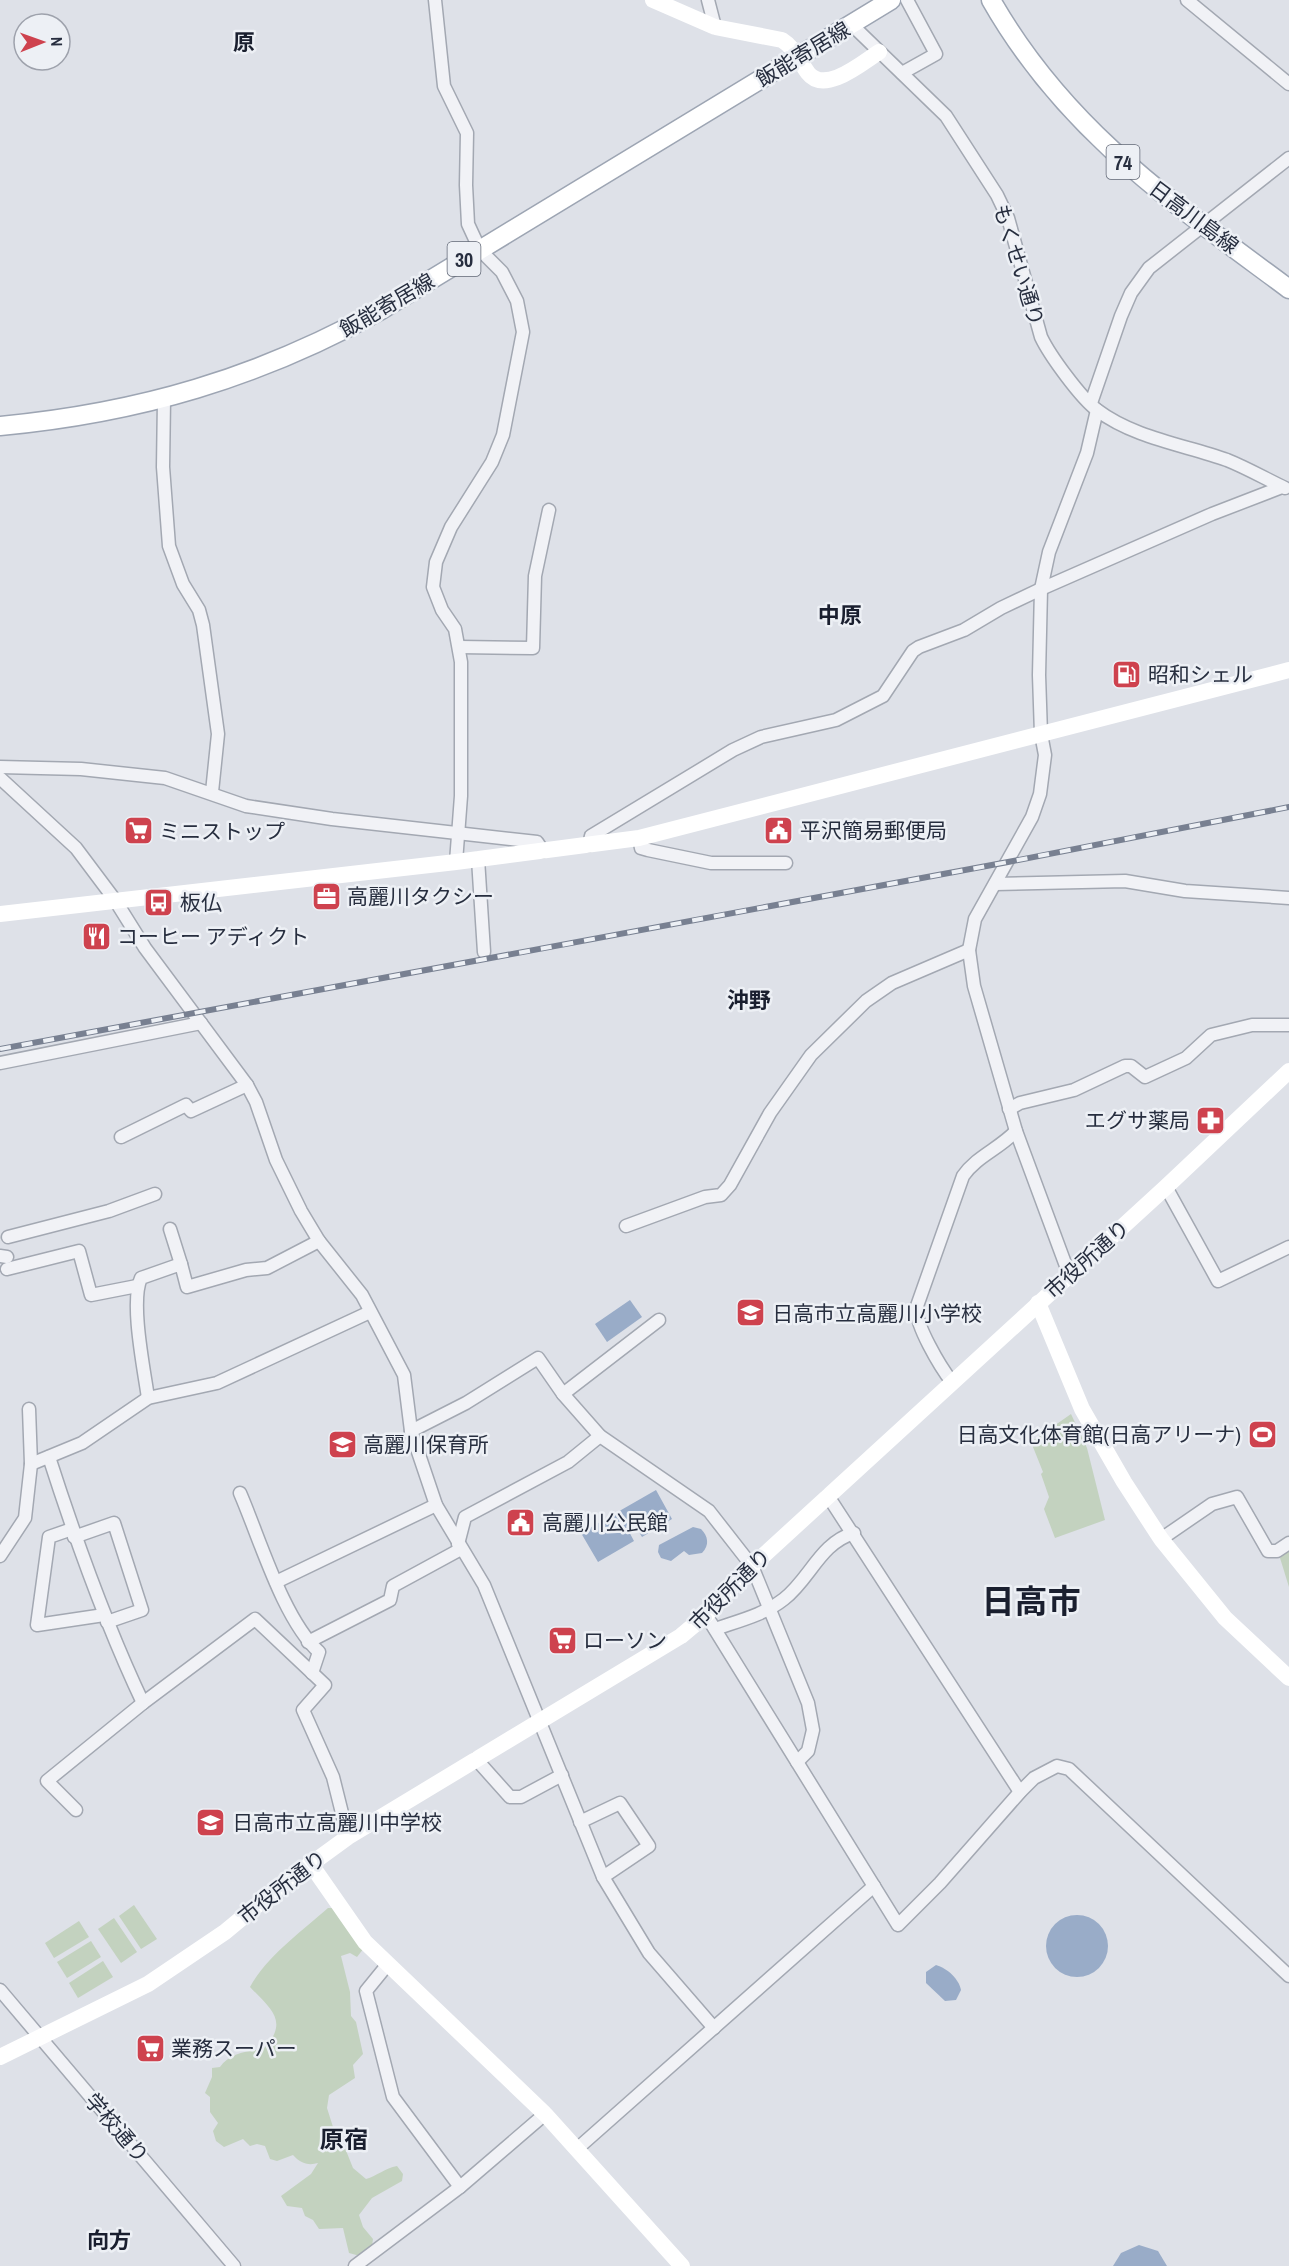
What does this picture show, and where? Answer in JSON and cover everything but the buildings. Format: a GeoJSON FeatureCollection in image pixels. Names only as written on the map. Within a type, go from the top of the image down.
{"type":"FeatureCollection","features":[{"type":"Feature","properties":{"kind":"main road","name":"飯能寄居線"},"geometry":{"type":"LineString","coordinates":[[0,426],[85,417],[164,400],[244,375],[315,345],[381,310],[891,0]]}},
{"type":"Feature","properties":{"kind":"main road","name":"日高川島線"},"geometry":{"type":"LineString","coordinates":[[991,0],[1036,67],[1081,122],[1134,172],[1289,289]]}},
{"type":"Feature","properties":{"kind":"street"},"geometry":{"type":"LineString","coordinates":[[435,0],[444,86],[468,133],[466,185],[468,224],[480,250],[502,273],[517,301],[523,332],[503,435],[492,462],[451,527],[436,562],[433,587],[442,610],[455,629],[460,647],[461,796],[456,862]]}},
{"type":"Feature","properties":{"kind":"street"},"geometry":{"type":"LineString","coordinates":[[653,0],[715,27],[782,40],[798,56],[813,78],[828,81],[879,52]]}},
{"type":"Feature","properties":{"kind":"street"},"geometry":{"type":"LineString","coordinates":[[708,0],[715,27]]}},
{"type":"Feature","properties":{"kind":"street"},"geometry":{"type":"LineString","coordinates":[[902,73],[936,54],[907,0]]}},
{"type":"Feature","properties":{"kind":"street"},"geometry":{"type":"LineString","coordinates":[[1187,0],[1289,84]]}},
{"type":"Feature","properties":{"kind":"street","name":"もくせい通り"},"geometry":{"type":"LineString","coordinates":[[852,24],[946,116],[997,195],[1008,218],[1041,337],[1048,351],[1094,407],[1132,428],[1170,443],[1228,461],[1286,489]]}},
{"type":"Feature","properties":{"kind":"street"},"geometry":{"type":"LineString","coordinates":[[1069,1274],[1016,1131],[974,986],[969,950],[975,919],[1032,817],[1040,794],[1045,755],[1041,734],[1041,589],[1049,552],[1087,453],[1101,369],[1131,293],[1149,268],[1289,158]]}},
{"type":"Feature","properties":{"kind":"street"},"geometry":{"type":"LineString","coordinates":[[164,400],[163,466],[169,546],[183,584],[199,609],[218,734],[212,792]]}},
{"type":"Feature","properties":{"kind":"street"},"geometry":{"type":"LineString","coordinates":[[589,845],[591,836],[733,750],[760,737],[836,720],[883,696],[913,651],[964,630],[1000,608],[1041,589],[1212,514],[1286,489]]}},
{"type":"Feature","properties":{"kind":"street"},"geometry":{"type":"LineString","coordinates":[[460,647],[533,648],[535,576],[549,510]]}},
{"type":"Feature","properties":{"kind":"street"},"geometry":{"type":"LineString","coordinates":[[0,914],[456,862],[639,838],[1289,670]]}},
{"type":"Feature","properties":{"kind":"street"},"geometry":{"type":"LineString","coordinates":[[0,767],[81,769],[165,778],[212,792],[246,806],[537,842],[543,851]]}},
{"type":"Feature","properties":{"kind":"street"},"geometry":{"type":"LineString","coordinates":[[0,778],[76,848],[115,900],[145,948],[247,1085],[256,1102],[276,1160],[301,1211],[320,1241],[362,1294],[404,1374],[411,1431],[436,1505],[484,1585],[603,1877],[649,1953],[714,2028]]}},
{"type":"Feature","properties":{"kind":"street"},"geometry":{"type":"LineString","coordinates":[[639,838],[641,848],[711,863],[786,863]]}},
{"type":"Feature","properties":{"kind":"street"},"geometry":{"type":"LineString","coordinates":[[478,859],[484,952]]}},
{"type":"Feature","properties":{"kind":"street"},"geometry":{"type":"LineString","coordinates":[[995,884],[1125,882],[1185,891],[1289,898]]}},
{"type":"Feature","properties":{"kind":"street"},"geometry":{"type":"LineString","coordinates":[[626,1226],[705,1197],[721,1195],[730,1185],[770,1113],[811,1055],[866,1001],[892,983],[969,950]]}},
{"type":"Feature","properties":{"kind":"street"},"geometry":{"type":"LineString","coordinates":[[0,1063],[201,1023]]}},
{"type":"Feature","properties":{"kind":"street"},"geometry":{"type":"LineString","coordinates":[[1009,1109],[1020,1102],[1074,1090],[1125,1066],[1131,1066],[1145,1077],[1159,1072],[1186,1058],[1211,1035],[1252,1025],[1289,1025]]}},
{"type":"Feature","properties":{"kind":"street","name":"市役所通り"},"geometry":{"type":"LineString","coordinates":[[0,2057],[148,1984],[225,1932],[310,1863],[348,1837],[710,1622],[752,1566],[1166,1187],[1289,1071]]}},
{"type":"Feature","properties":{"kind":"street"},"geometry":{"type":"LineString","coordinates":[[121,1137],[186,1105],[191,1111],[247,1085]]}},
{"type":"Feature","properties":{"kind":"street"},"geometry":{"type":"LineString","coordinates":[[952,1382],[916,1316],[917,1306],[963,1176],[972,1164],[1006,1142],[1016,1131]]}},
{"type":"Feature","properties":{"kind":"street"},"geometry":{"type":"LineString","coordinates":[[1166,1187],[1218,1281],[1289,1247]]}},
{"type":"Feature","properties":{"kind":"street"},"geometry":{"type":"LineString","coordinates":[[8,1237],[109,1211],[155,1194]]}},
{"type":"Feature","properties":{"kind":"street"},"geometry":{"type":"LineString","coordinates":[[170,1229],[187,1287],[246,1270],[267,1268],[320,1241]]}},
{"type":"Feature","properties":{"kind":"street"},"geometry":{"type":"LineString","coordinates":[[5,1260],[79,1251],[91,1295],[137,1286]]}},
{"type":"Feature","properties":{"kind":"street"},"geometry":{"type":"LineString","coordinates":[[148,1398],[136,1305],[137,1286],[141,1278],[181,1264]]}},
{"type":"Feature","properties":{"kind":"street"},"geometry":{"type":"LineString","coordinates":[[1038,1303],[1082,1409],[1124,1482],[1161,1539],[1225,1618],[1289,1678]]}},
{"type":"Feature","properties":{"kind":"street"},"geometry":{"type":"LineString","coordinates":[[31,1464],[82,1443],[148,1398],[217,1383],[370,1312]]}},
{"type":"Feature","properties":{"kind":"street"},"geometry":{"type":"LineString","coordinates":[[563,1394],[659,1320]]}},
{"type":"Feature","properties":{"kind":"street"},"geometry":{"type":"LineString","coordinates":[[411,1431],[466,1403],[537,1358],[563,1394],[600,1436],[709,1511],[752,1566],[768,1610],[808,1703],[813,1731],[808,1751],[797,1762]]}},
{"type":"Feature","properties":{"kind":"street"},"geometry":{"type":"LineString","coordinates":[[0,1556],[25,1518],[31,1464],[29,1409]]}},
{"type":"Feature","properties":{"kind":"street"},"geometry":{"type":"LineString","coordinates":[[308,1642],[390,1600],[393,1586],[459,1546],[465,1517],[568,1462],[600,1436]]}},
{"type":"Feature","properties":{"kind":"street"},"geometry":{"type":"LineString","coordinates":[[49,1457],[73,1533],[105,1618],[143,1703]]}},
{"type":"Feature","properties":{"kind":"street"},"geometry":{"type":"LineString","coordinates":[[240,1493],[276,1582],[308,1642],[319,1652],[312,1673]]}},
{"type":"Feature","properties":{"kind":"street"},"geometry":{"type":"LineString","coordinates":[[828,1496],[1020,1792]]}},
{"type":"Feature","properties":{"kind":"street"},"geometry":{"type":"LineString","coordinates":[[1161,1539],[1212,1504],[1237,1497],[1268,1551],[1277,1551],[1289,1543]]}},
{"type":"Feature","properties":{"kind":"street"},"geometry":{"type":"LineString","coordinates":[[276,1582],[436,1505]]}},
{"type":"Feature","properties":{"kind":"street"},"geometry":{"type":"LineString","coordinates":[[114,1523],[142,1610],[105,1618],[37,1625],[50,1537],[73,1533],[114,1523]]}},
{"type":"Feature","properties":{"kind":"street"},"geometry":{"type":"LineString","coordinates":[[854,1533],[833,1542],[786,1598],[768,1610],[710,1622],[898,1925],[940,1883],[1020,1792],[1034,1778],[1057,1766],[1069,1769],[1289,1976]]}},
{"type":"Feature","properties":{"kind":"street"},"geometry":{"type":"LineString","coordinates":[[76,1810],[47,1781],[143,1703],[255,1620],[325,1685],[303,1710],[333,1777],[348,1837]]}},
{"type":"Feature","properties":{"kind":"street"},"geometry":{"type":"LineString","coordinates":[[476,1759],[510,1797],[521,1797],[562,1775]]}},
{"type":"Feature","properties":{"kind":"street"},"geometry":{"type":"LineString","coordinates":[[580,1822],[620,1803],[649,1846],[603,1877]]}},
{"type":"Feature","properties":{"kind":"street"},"geometry":{"type":"LineString","coordinates":[[310,1863],[364,1942],[545,2114],[682,2266]]}},
{"type":"Feature","properties":{"kind":"street"},"geometry":{"type":"LineString","coordinates":[[578,2148],[874,1886]]}},
{"type":"Feature","properties":{"kind":"street"},"geometry":{"type":"LineString","coordinates":[[388,1964],[366,1991],[393,2097],[460,2187]]}},
{"type":"Feature","properties":{"kind":"street","name":"学校通り"},"geometry":{"type":"LineString","coordinates":[[0,1990],[234,2266]]}},
{"type":"Feature","properties":{"kind":"street"},"geometry":{"type":"LineString","coordinates":[[355,2266],[460,2187],[545,2114]]}},
{"type":"Feature","properties":{"kind":"green space"},"geometry":{"type":"Polygon","coordinates":[[[1071,1414],[1087,1448],[1105,1520],[1055,1538],[1044,1509],[1049,1497],[1041,1474],[1043,1472],[1031,1442],[1071,1414]]]}},
{"type":"Feature","properties":{"kind":"green space"},"geometry":{"type":"Polygon","coordinates":[[[1289,1550],[1289,1587],[1280,1558],[1289,1550]]]}},
{"type":"Feature","properties":{"kind":"green space"},"geometry":{"type":"Polygon","coordinates":[[[134,1905],[157,1939],[141,1949],[119,1916],[134,1905]]]}},
{"type":"Feature","properties":{"kind":"green space"},"geometry":{"type":"Polygon","coordinates":[[[328,1908],[335,1908],[364,1948],[357,1957],[350,1953],[341,1956],[350,1992],[351,2016],[356,2022],[363,2054],[353,2065],[355,2078],[329,2095],[327,2108],[333,2127],[341,2138],[353,2168],[366,2179],[397,2166],[403,2174],[402,2181],[372,2198],[359,2215],[363,2227],[373,2239],[372,2246],[360,2256],[349,2253],[343,2228],[319,2229],[313,2220],[305,2216],[302,2208],[287,2206],[281,2196],[311,2174],[318,2163],[304,2163],[293,2155],[277,2161],[270,2159],[265,2146],[257,2144],[250,2146],[243,2139],[224,2147],[216,2141],[213,2131],[218,2123],[210,2112],[210,2097],[205,2093],[212,2077],[212,2068],[220,2067],[228,2059],[239,2054],[263,2049],[271,2039],[275,2031],[275,2016],[250,1987],[265,1965],[328,1908]]]}},
{"type":"Feature","properties":{"kind":"green space"},"geometry":{"type":"Polygon","coordinates":[[[114,1918],[137,1952],[121,1963],[98,1929],[114,1918]]]}},
{"type":"Feature","properties":{"kind":"green space"},"geometry":{"type":"Polygon","coordinates":[[[79,1921],[89,1937],[54,1958],[45,1943],[79,1921]]]}},
{"type":"Feature","properties":{"kind":"green space"},"geometry":{"type":"Polygon","coordinates":[[[91,1941],[101,1957],[67,1978],[57,1962],[91,1941]]]}},
{"type":"Feature","properties":{"kind":"green space"},"geometry":{"type":"Polygon","coordinates":[[[103,1961],[113,1977],[78,1998],[69,1983],[103,1961]]]}},
{"type":"Feature","properties":{"kind":"water"},"geometry":{"type":"Polygon","coordinates":[[[630,1300],[642,1317],[607,1342],[595,1324],[630,1300]]]}},
{"type":"Feature","properties":{"kind":"water"},"geometry":{"type":"Polygon","coordinates":[[[656,1490],[672,1519],[642,1537],[633,1522],[626,1526],[634,1541],[598,1562],[581,1533],[656,1490]]]}},
{"type":"Feature","properties":{"kind":"water"},"geometry":{"type":"Polygon","coordinates":[[[693,1527],[701,1529],[707,1538],[706,1547],[702,1553],[689,1555],[684,1551],[671,1561],[661,1558],[658,1552],[659,1545],[693,1527]]]}},
{"type":"Feature","properties":{"kind":"water"},"geometry":{"type":"Polygon","coordinates":[[[1077,1915],[1099,1924],[1108,1946],[1099,1968],[1077,1977],[1055,1968],[1046,1946],[1055,1924],[1077,1915]]]}},
{"type":"Feature","properties":{"kind":"water"},"geometry":{"type":"Polygon","coordinates":[[[936,1965],[948,1971],[958,1982],[961,1990],[956,2000],[945,2001],[926,1983],[926,1972],[936,1965]]]}},
{"type":"Feature","properties":{"kind":"water"},"geometry":{"type":"Polygon","coordinates":[[[1139,2245],[1158,2251],[1167,2266],[1113,2266],[1121,2253],[1139,2245]]]}},
{"type":"Feature","properties":{"kind":"railway"},"geometry":{"type":"LineString","coordinates":[[0,1049],[1008,862],[1289,807]]}},
{"type":"Feature","properties":{"kind":"place","name":"昭和シェル"},"geometry":{"type":"Point","coordinates":[1127,674]}},
{"type":"Feature","properties":{"kind":"place","name":"平沢簡易郵便局"},"geometry":{"type":"Point","coordinates":[779,830]}},
{"type":"Feature","properties":{"kind":"place","name":"ミニストップ"},"geometry":{"type":"Point","coordinates":[138,831]}},
{"type":"Feature","properties":{"kind":"place","name":"高麗川タクシー"},"geometry":{"type":"Point","coordinates":[326,896]}},
{"type":"Feature","properties":{"kind":"place","name":"板仏"},"geometry":{"type":"Point","coordinates":[159,902]}},
{"type":"Feature","properties":{"kind":"place","name":"コーヒー アディクト"},"geometry":{"type":"Point","coordinates":[96,936]}},
{"type":"Feature","properties":{"kind":"place","name":"エグサ薬局"},"geometry":{"type":"Point","coordinates":[1211,1120]}},
{"type":"Feature","properties":{"kind":"place","name":"日高市立高麗川小学校"},"geometry":{"type":"Point","coordinates":[751,1313]}},
{"type":"Feature","properties":{"kind":"place","name":"日高文化体育館(日高アリーナ)"},"geometry":{"type":"Point","coordinates":[1262,1434]}},
{"type":"Feature","properties":{"kind":"place","name":"高麗川保育所"},"geometry":{"type":"Point","coordinates":[342,1444]}},
{"type":"Feature","properties":{"kind":"place","name":"高麗川公民館"},"geometry":{"type":"Point","coordinates":[521,1522]}},
{"type":"Feature","properties":{"kind":"place","name":"ローソン"},"geometry":{"type":"Point","coordinates":[562,1640]}},
{"type":"Feature","properties":{"kind":"place","name":"日高市立高麗川中学校"},"geometry":{"type":"Point","coordinates":[211,1822]}},
{"type":"Feature","properties":{"kind":"place","name":"業務スーパー"},"geometry":{"type":"Point","coordinates":[150,2048]}},
{"type":"Feature","properties":{"kind":"district","name":"原"},"geometry":{"type":"Point","coordinates":[244,42]}},
{"type":"Feature","properties":{"kind":"district","name":"中原"},"geometry":{"type":"Point","coordinates":[840,615]}},
{"type":"Feature","properties":{"kind":"district","name":"沖野"},"geometry":{"type":"Point","coordinates":[749,1000]}},
{"type":"Feature","properties":{"kind":"district","name":"日高市"},"geometry":{"type":"Point","coordinates":[1031,1601]}},
{"type":"Feature","properties":{"kind":"district","name":"原宿"},"geometry":{"type":"Point","coordinates":[344,2139]}},
{"type":"Feature","properties":{"kind":"district","name":"向方"},"geometry":{"type":"Point","coordinates":[109,2240]}}]}
